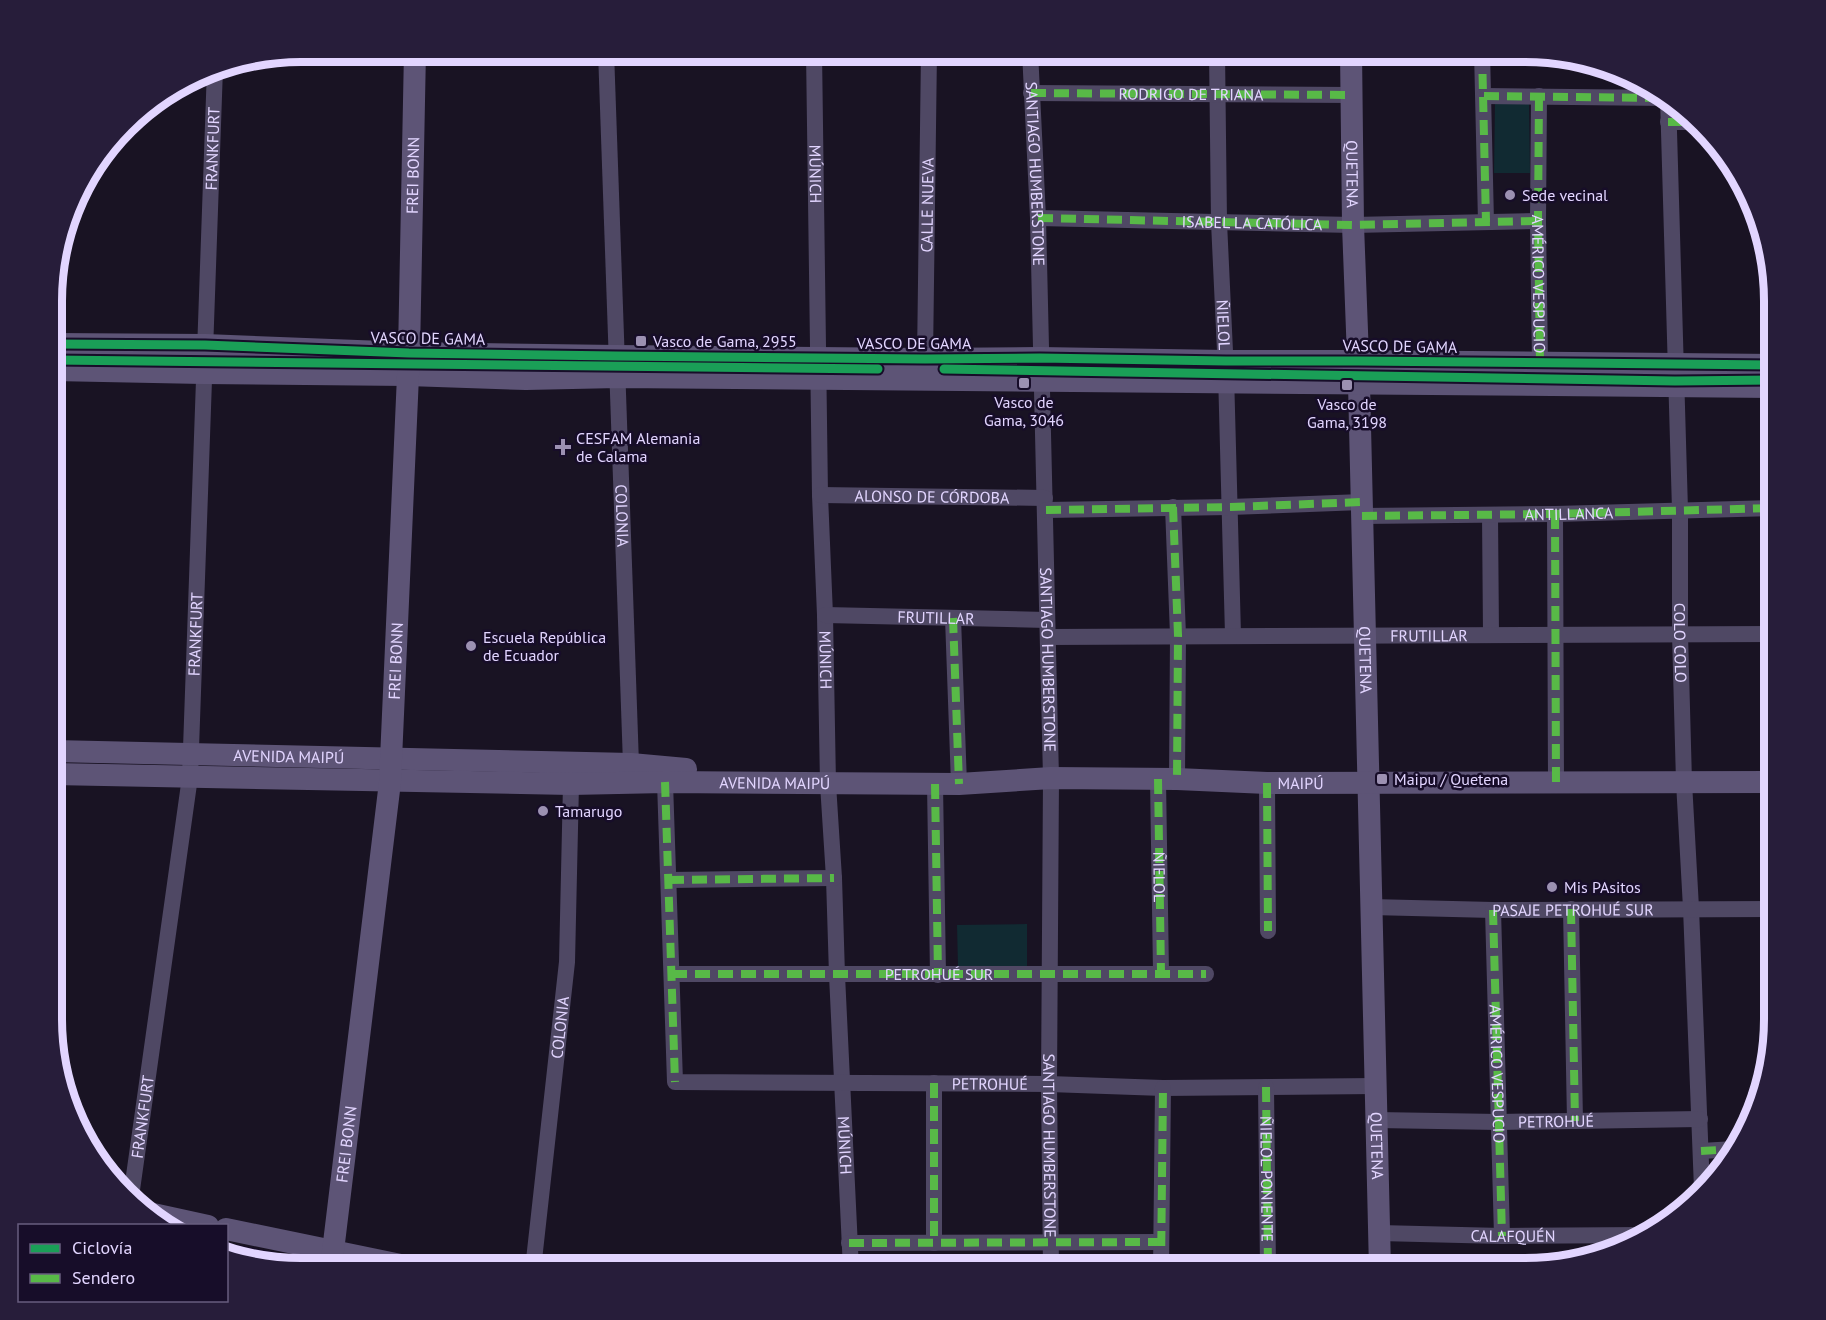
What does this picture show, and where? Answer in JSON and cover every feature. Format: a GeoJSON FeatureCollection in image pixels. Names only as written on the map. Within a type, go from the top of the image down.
{"type":"FeatureCollection","features":[{"type":"Feature","properties":{"kind":"street","name":"FREI BONN"},"geometry":{"type":"LineString","coordinates":[[331,1258],[392,758],[409,364],[416,62]]}},
{"type":"Feature","properties":{"kind":"street","name":"COLONIA"},"geometry":{"type":"LineString","coordinates":[[606,62],[631,764]]}},
{"type":"Feature","properties":{"kind":"street","name":"MÚNICH"},"geometry":{"type":"LineString","coordinates":[[814,62],[820,495],[828,784],[850,1258]]}},
{"type":"Feature","properties":{"kind":"street","name":"CALLE NUEVA"},"geometry":{"type":"LineString","coordinates":[[925,359],[929,62]]}},
{"type":"Feature","properties":{"kind":"street","name":"SANTIAGO HUMBERSTONE"},"geometry":{"type":"LineString","coordinates":[[1030,62],[1038,218],[1051,778],[1051,1258]]}},
{"type":"Feature","properties":{"kind":"street","name":"ÑIELOL"},"geometry":{"type":"LineString","coordinates":[[1217,62],[1219,222],[1226,371],[1233,635]]}},
{"type":"Feature","properties":{"kind":"street","name":"QUETENA"},"geometry":{"type":"LineString","coordinates":[[1351,62],[1353,225],[1359,384],[1380,1258]]}},
{"type":"Feature","properties":{"kind":"street"},"geometry":{"type":"LineString","coordinates":[[1482,62],[1486,222]]}},
{"type":"Feature","properties":{"kind":"street","name":"FRANKFURT"},"geometry":{"type":"LineString","coordinates":[[132,1188],[190,777],[215,78]]}},
{"type":"Feature","properties":{"kind":"street","name":"RODRIGO DE TRIANA"},"geometry":{"type":"LineString","coordinates":[[1031,93],[1352,95]]}},
{"type":"Feature","properties":{"kind":"street"},"geometry":{"type":"LineString","coordinates":[[1484,96],[1651,98]]}},
{"type":"Feature","properties":{"kind":"street","name":"AMÉRICO VESPUCIO"},"geometry":{"type":"LineString","coordinates":[[1539,96],[1540,363]]}},
{"type":"Feature","properties":{"kind":"street","name":"COLO COLO"},"geometry":{"type":"LineString","coordinates":[[1668,109],[1680,510],[1680,634],[1684,782],[1702,1180]]}},
{"type":"Feature","properties":{"kind":"street"},"geometry":{"type":"LineString","coordinates":[[1668,122],[1684,122]]}},
{"type":"Feature","properties":{"kind":"street","name":"ISABEL LA CATÓLICA"},"geometry":{"type":"LineString","coordinates":[[1038,218],[1353,225],[1538,221]]}},
{"type":"Feature","properties":{"kind":"street","name":"VASCO DE GAMA"},"geometry":{"type":"LineString","coordinates":[[61,344],[205,345],[409,364]]}},
{"type":"Feature","properties":{"kind":"street","name":"VASCO DE GAMA"},"geometry":{"type":"LineString","coordinates":[[818,368],[925,359],[1040,358],[1226,371],[1359,384],[1675,376],[1764,366]]}},
{"type":"Feature","properties":{"kind":"street","name":"VASCO DE GAMA"},"geometry":{"type":"LineString","coordinates":[[61,370],[203,373],[409,364],[818,368],[1040,381],[1358,361],[1540,363],[1764,386]]}},
{"type":"Feature","properties":{"kind":"street","name":"ALONSO DE CÓRDOBA"},"geometry":{"type":"LineString","coordinates":[[820,495],[1045,504]]}},
{"type":"Feature","properties":{"kind":"street","name":"ANTILLANCA"},"geometry":{"type":"LineString","coordinates":[[1045,504],[1362,509],[1490,514],[1764,508]]}},
{"type":"Feature","properties":{"kind":"street","name":"ÑIELOL"},"geometry":{"type":"LineString","coordinates":[[1161,973],[1167,779],[1178,635],[1173,507]]}},
{"type":"Feature","properties":{"kind":"street"},"geometry":{"type":"LineString","coordinates":[[1490,514],[1491,635]]}},
{"type":"Feature","properties":{"kind":"street"},"geometry":{"type":"LineString","coordinates":[[1555,514],[1556,782]]}},
{"type":"Feature","properties":{"kind":"street","name":"FRUTILLAR"},"geometry":{"type":"LineString","coordinates":[[825,615],[1047,620]]}},
{"type":"Feature","properties":{"kind":"street"},"geometry":{"type":"LineString","coordinates":[[953,618],[959,784]]}},
{"type":"Feature","properties":{"kind":"street","name":"FRUTILLAR"},"geometry":{"type":"LineString","coordinates":[[1048,637],[1764,634]]}},
{"type":"Feature","properties":{"kind":"street","name":"AVENIDA MAIPÚ"},"geometry":{"type":"LineString","coordinates":[[61,751],[631,764],[828,784]]}},
{"type":"Feature","properties":{"kind":"street","name":"AVENIDA MAIPÚ"},"geometry":{"type":"LineString","coordinates":[[61,774],[390,782],[828,784]]}},
{"type":"Feature","properties":{"kind":"street","name":"MAIPÚ"},"geometry":{"type":"LineString","coordinates":[[828,784],[959,784],[1051,778],[1267,783],[1764,782]]}},
{"type":"Feature","properties":{"kind":"street"},"geometry":{"type":"LineString","coordinates":[[665,782],[672,974]]}},
{"type":"Feature","properties":{"kind":"street"},"geometry":{"type":"LineString","coordinates":[[1267,783],[1268,931]]}},
{"type":"Feature","properties":{"kind":"street","name":"COLONIA"},"geometry":{"type":"LineString","coordinates":[[534,1258],[567,962],[571,784]]}},
{"type":"Feature","properties":{"kind":"street"},"geometry":{"type":"LineString","coordinates":[[935,784],[938,975]]}},
{"type":"Feature","properties":{"kind":"street"},"geometry":{"type":"LineString","coordinates":[[669,880],[834,878]]}},
{"type":"Feature","properties":{"kind":"street","name":"PASAJE PETROHUÉ SUR"},"geometry":{"type":"LineString","coordinates":[[1371,907],[1493,910],[1764,909]]}},
{"type":"Feature","properties":{"kind":"street"},"geometry":{"type":"LineString","coordinates":[[1571,909],[1575,1121]]}},
{"type":"Feature","properties":{"kind":"street","name":"AMÉRICO VESPUCIO"},"geometry":{"type":"LineString","coordinates":[[1493,910],[1502,1236]]}},
{"type":"Feature","properties":{"kind":"street","name":"PETROHUÉ SUR"},"geometry":{"type":"LineString","coordinates":[[672,974],[1206,974]]}},
{"type":"Feature","properties":{"kind":"street","name":"PETROHUÉ"},"geometry":{"type":"LineString","coordinates":[[672,974],[675,1082],[1049,1084],[1163,1088],[1376,1086]]}},
{"type":"Feature","properties":{"kind":"street"},"geometry":{"type":"LineString","coordinates":[[934,1083],[934,1243]]}},
{"type":"Feature","properties":{"kind":"street","name":"ÑIELOL PONIENTE"},"geometry":{"type":"LineString","coordinates":[[1266,1087],[1268,1258]]}},
{"type":"Feature","properties":{"kind":"street"},"geometry":{"type":"LineString","coordinates":[[1161,1258],[1163,1088]]}},
{"type":"Feature","properties":{"kind":"street","name":"PETROHUÉ"},"geometry":{"type":"LineString","coordinates":[[1376,1120],[1499,1122],[1700,1119]]}},
{"type":"Feature","properties":{"kind":"street"},"geometry":{"type":"LineString","coordinates":[[1701,1151],[1726,1150]]}},
{"type":"Feature","properties":{"kind":"street"},"geometry":{"type":"LineString","coordinates":[[166,1217],[199,1224]]}},
{"type":"Feature","properties":{"kind":"street"},"geometry":{"type":"LineString","coordinates":[[228,1230],[324,1258]]}},
{"type":"Feature","properties":{"kind":"street","name":"CALAFQUÉN"},"geometry":{"type":"LineString","coordinates":[[1379,1233],[1502,1236],[1628,1235]]}},
{"type":"Feature","properties":{"kind":"street"},"geometry":{"type":"LineString","coordinates":[[849,1243],[1161,1242]]}},
{"type":"Feature","properties":{"kind":"shaded area"},"geometry":{"type":"Polygon","coordinates":[[[1495,102],[1529,102],[1530,173],[1494,173],[1495,102]]]}},
{"type":"Feature","properties":{"kind":"shaded area"},"geometry":{"type":"Polygon","coordinates":[[[1027,924],[1027,966],[958,967],[957,925],[1027,924]]]}},
{"type":"Feature","properties":{"kind":"marked path"},"geometry":{"type":"LineString","coordinates":[[1482,62],[1486,222]]}},
{"type":"Feature","properties":{"kind":"marked path"},"geometry":{"type":"LineString","coordinates":[[1031,93],[1352,95]]}},
{"type":"Feature","properties":{"kind":"marked path"},"geometry":{"type":"LineString","coordinates":[[1484,96],[1651,98]]}},
{"type":"Feature","properties":{"kind":"marked path"},"geometry":{"type":"LineString","coordinates":[[1539,96],[1540,363]]}},
{"type":"Feature","properties":{"kind":"marked path"},"geometry":{"type":"LineString","coordinates":[[1668,122],[1684,122]]}},
{"type":"Feature","properties":{"kind":"marked path"},"geometry":{"type":"LineString","coordinates":[[1038,218],[1353,225],[1538,221]]}},
{"type":"Feature","properties":{"kind":"marked path"},"geometry":{"type":"LineString","coordinates":[[1046,510],[1362,502]]}},
{"type":"Feature","properties":{"kind":"marked path"},"geometry":{"type":"LineString","coordinates":[[1173,507],[1178,635],[1177,779]]}},
{"type":"Feature","properties":{"kind":"marked path"},"geometry":{"type":"LineString","coordinates":[[1362,516],[1764,508]]}},
{"type":"Feature","properties":{"kind":"marked path"},"geometry":{"type":"LineString","coordinates":[[1555,514],[1556,782]]}},
{"type":"Feature","properties":{"kind":"marked path"},"geometry":{"type":"LineString","coordinates":[[953,618],[959,784]]}},
{"type":"Feature","properties":{"kind":"marked path"},"geometry":{"type":"LineString","coordinates":[[1158,779],[1161,973]]}},
{"type":"Feature","properties":{"kind":"marked path"},"geometry":{"type":"LineString","coordinates":[[665,782],[675,1082]]}},
{"type":"Feature","properties":{"kind":"marked path"},"geometry":{"type":"LineString","coordinates":[[1267,783],[1268,931]]}},
{"type":"Feature","properties":{"kind":"marked path"},"geometry":{"type":"LineString","coordinates":[[935,784],[938,975]]}},
{"type":"Feature","properties":{"kind":"marked path"},"geometry":{"type":"LineString","coordinates":[[669,880],[834,878]]}},
{"type":"Feature","properties":{"kind":"marked path"},"geometry":{"type":"LineString","coordinates":[[1571,909],[1575,1121]]}},
{"type":"Feature","properties":{"kind":"marked path"},"geometry":{"type":"LineString","coordinates":[[1493,910],[1502,1236]]}},
{"type":"Feature","properties":{"kind":"marked path"},"geometry":{"type":"LineString","coordinates":[[672,974],[1206,974]]}},
{"type":"Feature","properties":{"kind":"marked path"},"geometry":{"type":"LineString","coordinates":[[934,1083],[934,1243]]}},
{"type":"Feature","properties":{"kind":"marked path"},"geometry":{"type":"LineString","coordinates":[[1266,1087],[1268,1258]]}},
{"type":"Feature","properties":{"kind":"marked path"},"geometry":{"type":"LineString","coordinates":[[1161,1258],[1163,1088]]}},
{"type":"Feature","properties":{"kind":"marked path"},"geometry":{"type":"LineString","coordinates":[[1701,1151],[1726,1150]]}},
{"type":"Feature","properties":{"kind":"marked path"},"geometry":{"type":"LineString","coordinates":[[849,1243],[1161,1242]]}},
{"type":"Feature","properties":{"kind":"cycle path"},"geometry":{"type":"LineString","coordinates":[[61,344],[205,345],[409,353],[617,356],[1764,365]]}},
{"type":"Feature","properties":{"kind":"cycle path"},"geometry":{"type":"LineString","coordinates":[[61,360],[878,369]]}},
{"type":"Feature","properties":{"kind":"cycle path"},"geometry":{"type":"LineString","coordinates":[[944,369],[1675,381],[1764,380]]}},
{"type":"Feature","properties":{"kind":"place","name":"Sede vecinal"},"geometry":{"type":"Point","coordinates":[1510,195]}},
{"type":"Feature","properties":{"kind":"place","name":"Vasco de Gama, 2955"},"geometry":{"type":"Point","coordinates":[641,341]}},
{"type":"Feature","properties":{"kind":"place","name":"Vasco de Gama, 3046"},"geometry":{"type":"Point","coordinates":[1024,383]}},
{"type":"Feature","properties":{"kind":"place","name":"Vasco de Gama, 3198"},"geometry":{"type":"Point","coordinates":[1347,385]}},
{"type":"Feature","properties":{"kind":"place","name":"CESFAM Alemania de Calama"},"geometry":{"type":"Point","coordinates":[563,447]}},
{"type":"Feature","properties":{"kind":"place","name":"Escuela República de Ecuador"},"geometry":{"type":"Point","coordinates":[471,646]}},
{"type":"Feature","properties":{"kind":"place","name":"Maipu / Quetena"},"geometry":{"type":"Point","coordinates":[1382,779]}},
{"type":"Feature","properties":{"kind":"place","name":"Tamarugo"},"geometry":{"type":"Point","coordinates":[543,811]}},
{"type":"Feature","properties":{"kind":"place","name":"Mis PAsitos"},"geometry":{"type":"Point","coordinates":[1552,887]}}]}
